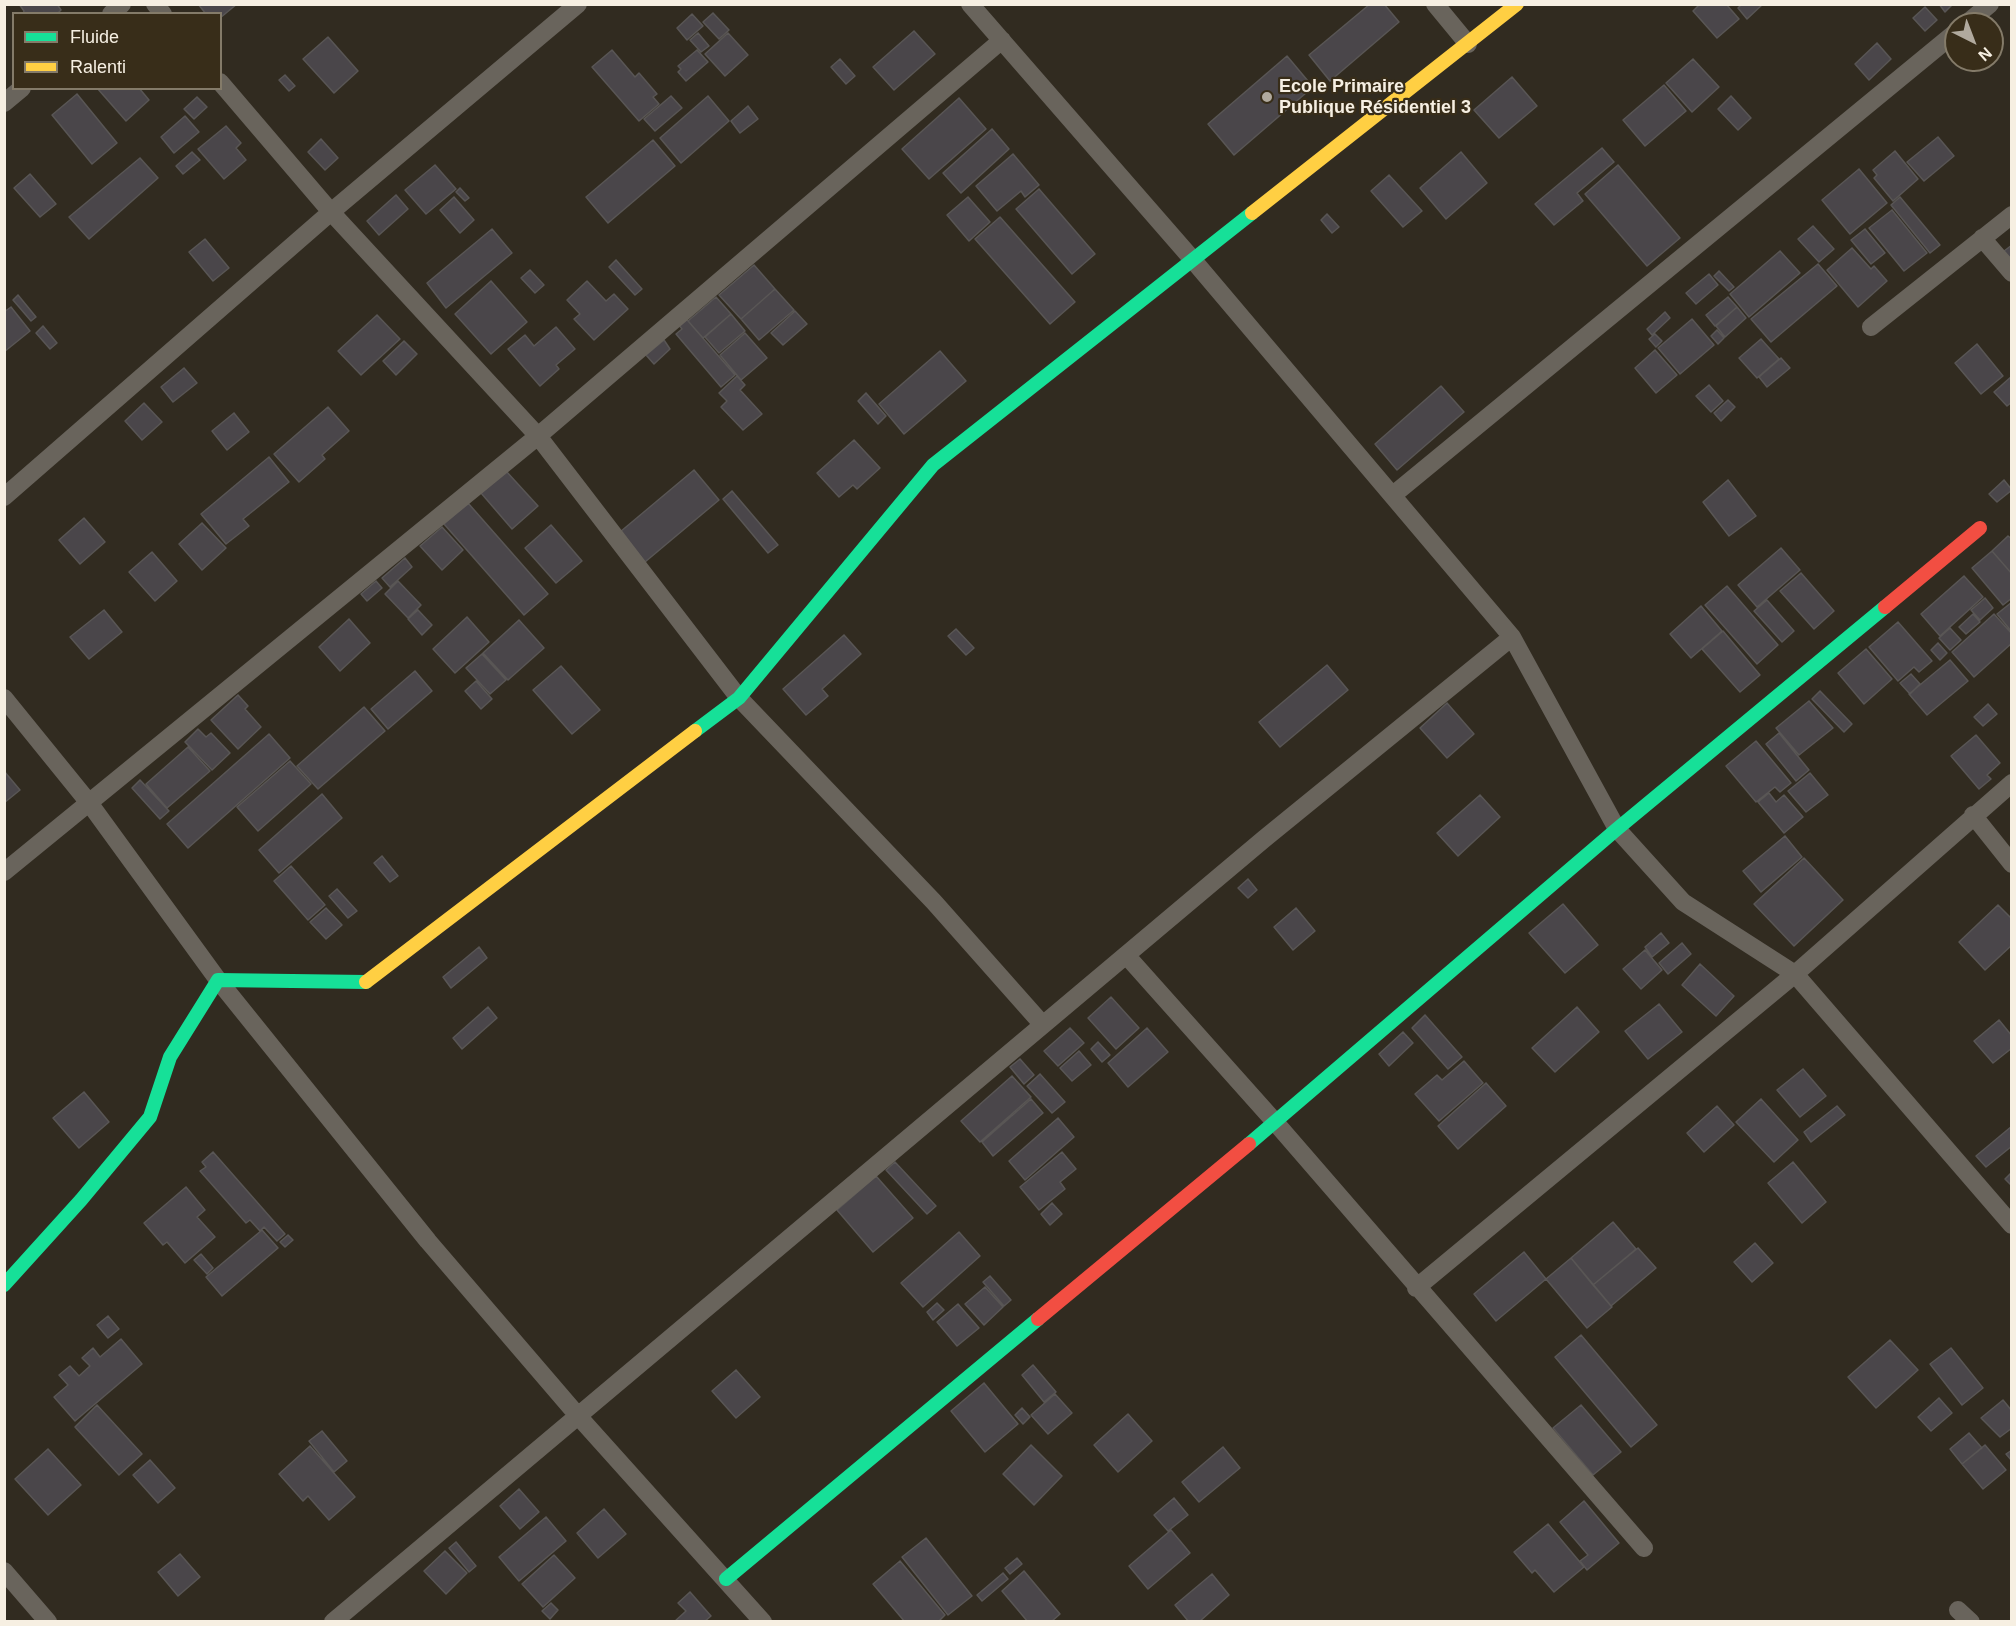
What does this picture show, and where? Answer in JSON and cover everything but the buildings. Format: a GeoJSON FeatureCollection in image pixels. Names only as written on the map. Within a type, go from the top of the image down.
{"type":"FeatureCollection","features":[{"type":"Feature","properties":{"kind":"street"},"geometry":{"type":"LineString","coordinates":[[4,497],[331,212],[578,4]]}},
{"type":"Feature","properties":{"kind":"street"},"geometry":{"type":"LineString","coordinates":[[970,4],[1193,260],[1512,636],[1617,829],[1683,902],[1795,974],[2012,1225]]}},
{"type":"Feature","properties":{"kind":"street"},"geometry":{"type":"LineString","coordinates":[[1435,4],[1468,44]]}},
{"type":"Feature","properties":{"kind":"street"},"geometry":{"type":"LineString","coordinates":[[218,980],[365,983],[739,698],[933,465],[1517,4]]}},
{"type":"Feature","properties":{"kind":"street"},"geometry":{"type":"LineString","coordinates":[[4,872],[90,804],[537,436],[1002,40]]}},
{"type":"Feature","properties":{"kind":"street"},"geometry":{"type":"LineString","coordinates":[[1393,495],[1944,42]]}},
{"type":"Feature","properties":{"kind":"street"},"geometry":{"type":"LineString","coordinates":[[222,84],[331,212],[537,436],[739,698],[934,902],[1043,1025]]}},
{"type":"Feature","properties":{"kind":"street"},"geometry":{"type":"LineString","coordinates":[[4,104],[20,90]]}},
{"type":"Feature","properties":{"kind":"street"},"geometry":{"type":"LineString","coordinates":[[1871,327],[2012,215]]}},
{"type":"Feature","properties":{"kind":"street"},"geometry":{"type":"LineString","coordinates":[[1982,238],[2012,273]]}},
{"type":"Feature","properties":{"kind":"street"},"geometry":{"type":"LineString","coordinates":[[726,1579],[1275,1122],[1617,829],[1980,528]]}},
{"type":"Feature","properties":{"kind":"street"},"geometry":{"type":"LineString","coordinates":[[333,1622],[1126,955],[1512,636]]}},
{"type":"Feature","properties":{"kind":"street"},"geometry":{"type":"LineString","coordinates":[[4,698],[90,804],[218,980],[428,1241],[579,1417],[763,1622]]}},
{"type":"Feature","properties":{"kind":"street"},"geometry":{"type":"LineString","coordinates":[[1416,1288],[1795,974],[2012,783]]}},
{"type":"Feature","properties":{"kind":"street"},"geometry":{"type":"LineString","coordinates":[[1973,815],[2012,864]]}},
{"type":"Feature","properties":{"kind":"street"},"geometry":{"type":"LineString","coordinates":[[1126,955],[1275,1122],[1416,1288],[1644,1548]]}},
{"type":"Feature","properties":{"kind":"street"},"geometry":{"type":"LineString","coordinates":[[4,1285],[81,1200],[150,1117],[170,1058],[218,980]]}},
{"type":"Feature","properties":{"kind":"street"},"geometry":{"type":"LineString","coordinates":[[4,1571],[48,1622]]}},
{"type":"Feature","properties":{"kind":"traffic: fast"},"geometry":{"type":"LineString","coordinates":[[695,731],[739,698],[933,465],[1252,213]]}},
{"type":"Feature","properties":{"kind":"traffic: fast"},"geometry":{"type":"LineString","coordinates":[[1249,1144],[1617,829],[1885,607]]}},
{"type":"Feature","properties":{"kind":"traffic: fast"},"geometry":{"type":"LineString","coordinates":[[4,1285],[81,1200],[150,1117],[170,1057],[218,980],[366,982]]}},
{"type":"Feature","properties":{"kind":"traffic: fast"},"geometry":{"type":"LineString","coordinates":[[726,1579],[1038,1319]]}},
{"type":"Feature","properties":{"kind":"traffic: slow"},"geometry":{"type":"LineString","coordinates":[[1252,213],[1517,4]]}},
{"type":"Feature","properties":{"kind":"traffic: slow"},"geometry":{"type":"LineString","coordinates":[[366,982],[695,731]]}},
{"type":"Feature","properties":{"kind":"traffic: jam"},"geometry":{"type":"LineString","coordinates":[[1885,607],[1980,528]]}},
{"type":"Feature","properties":{"kind":"traffic: jam"},"geometry":{"type":"LineString","coordinates":[[1038,1319],[1249,1144]]}},
{"type":"Feature","properties":{"kind":"place","name":"Ecole Primaire Publique Résidentiel 3"},"geometry":{"type":"Point","coordinates":[1267,97]}}]}
